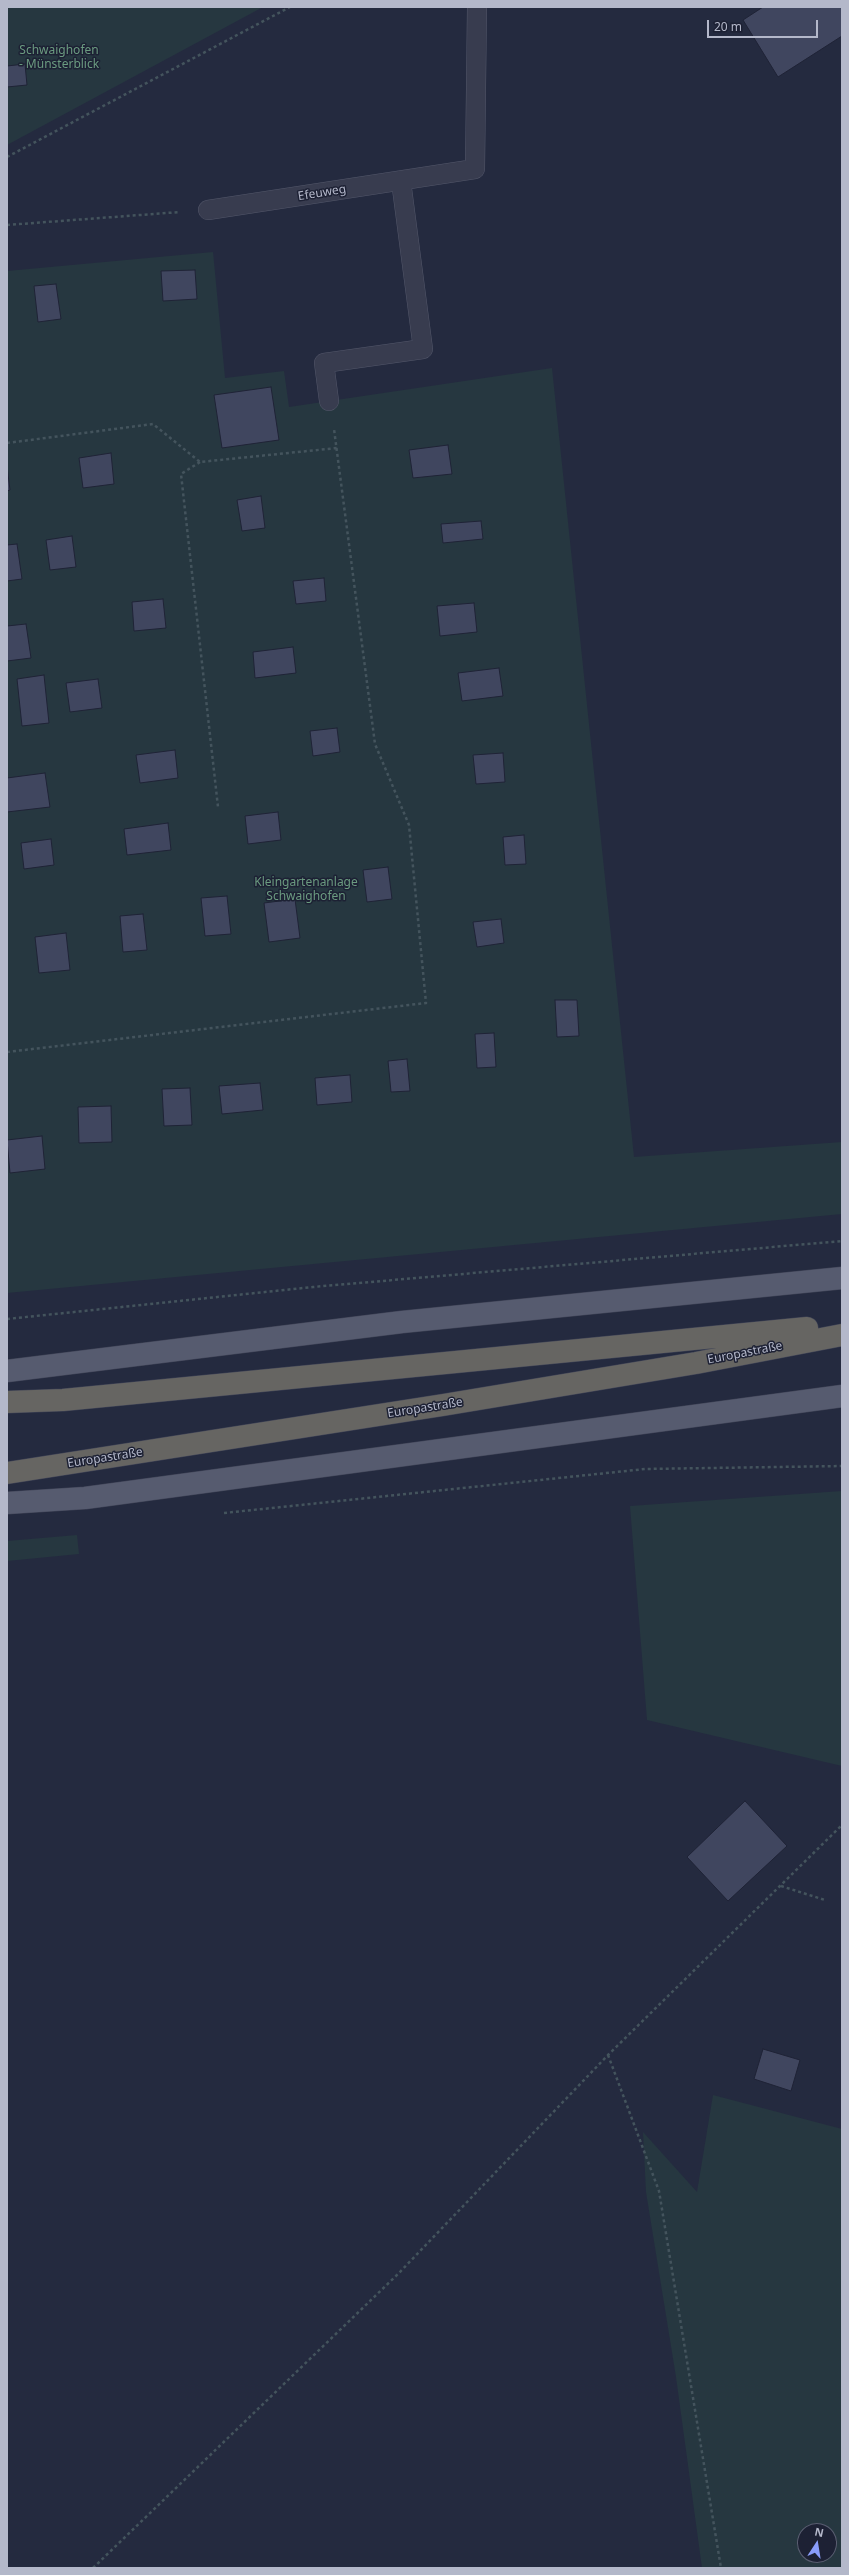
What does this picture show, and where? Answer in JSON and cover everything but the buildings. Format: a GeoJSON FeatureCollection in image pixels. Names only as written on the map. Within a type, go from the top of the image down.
{"type":"FeatureCollection","features":[{"type":"Feature","properties":{"kind":"highway","name":"Europastraße"},"geometry":{"type":"LineString","coordinates":[[7,1402],[71,1399],[842,1325]]}},
{"type":"Feature","properties":{"kind":"highway","name":"Europastraße"},"geometry":{"type":"LineString","coordinates":[[7,1473],[450,1404],[696,1363],[842,1335]]}},
{"type":"Feature","properties":{"kind":"main road"},"geometry":{"type":"LineString","coordinates":[[7,1372],[402,1322],[842,1278]]}},
{"type":"Feature","properties":{"kind":"main road"},"geometry":{"type":"LineString","coordinates":[[7,1503],[85,1498],[842,1396]]}},
{"type":"Feature","properties":{"kind":"lane","name":"Efeuweg"},"geometry":{"type":"LineString","coordinates":[[208,210],[475,169],[477,7]]}},
{"type":"Feature","properties":{"kind":"lane"},"geometry":{"type":"LineString","coordinates":[[330,401],[324,363],[423,349],[401,181]]}},
{"type":"Feature","properties":{"kind":"path"},"geometry":{"type":"LineString","coordinates":[[7,157],[290,7]]}},
{"type":"Feature","properties":{"kind":"path"},"geometry":{"type":"LineString","coordinates":[[7,225],[208,210]]}},
{"type":"Feature","properties":{"kind":"path"},"geometry":{"type":"LineString","coordinates":[[7,443],[153,424],[200,462]]}},
{"type":"Feature","properties":{"kind":"path"},"geometry":{"type":"LineString","coordinates":[[7,1052],[426,1003],[409,825],[375,744],[337,448],[200,462],[181,474],[218,807]]}},
{"type":"Feature","properties":{"kind":"path"},"geometry":{"type":"LineString","coordinates":[[7,1319],[313,1288],[842,1241]]}},
{"type":"Feature","properties":{"kind":"path"},"geometry":{"type":"LineString","coordinates":[[220,1513],[645,1469],[842,1466]]}},
{"type":"Feature","properties":{"kind":"path"},"geometry":{"type":"LineString","coordinates":[[92,2568],[398,2274],[608,2055],[842,1825]]}},
{"type":"Feature","properties":{"kind":"path"},"geometry":{"type":"LineString","coordinates":[[781,1886],[825,1900]]}},
{"type":"Feature","properties":{"kind":"path"},"geometry":{"type":"LineString","coordinates":[[608,2055],[659,2191],[721,2568]]}},
{"type":"Feature","properties":{"kind":"green space","name":"Schwaighofen - Münsterblick"},"geometry":{"type":"Polygon","coordinates":[[[7,7],[263,7],[7,145],[7,7]]]}},
{"type":"Feature","properties":{"kind":"green space","name":"Kleingartenanlage Schwaighofen"},"geometry":{"type":"Polygon","coordinates":[[[213,252],[225,378],[284,371],[289,407],[552,368],[634,1157],[842,1142],[842,1214],[7,1293],[7,271],[213,252]]]}},
{"type":"Feature","properties":{"kind":"green space"},"geometry":{"type":"Polygon","coordinates":[[[842,1491],[842,1766],[647,1720],[630,1506],[842,1491]]]}},
{"type":"Feature","properties":{"kind":"green space"},"geometry":{"type":"Polygon","coordinates":[[[77,1535],[79,1554],[7,1561],[7,1541],[77,1535]]]}},
{"type":"Feature","properties":{"kind":"green space"},"geometry":{"type":"Polygon","coordinates":[[[713,2095],[842,2129],[842,2568],[702,2568],[676,2377],[646,2192],[643,2132],[697,2192],[713,2095]]]}}]}
